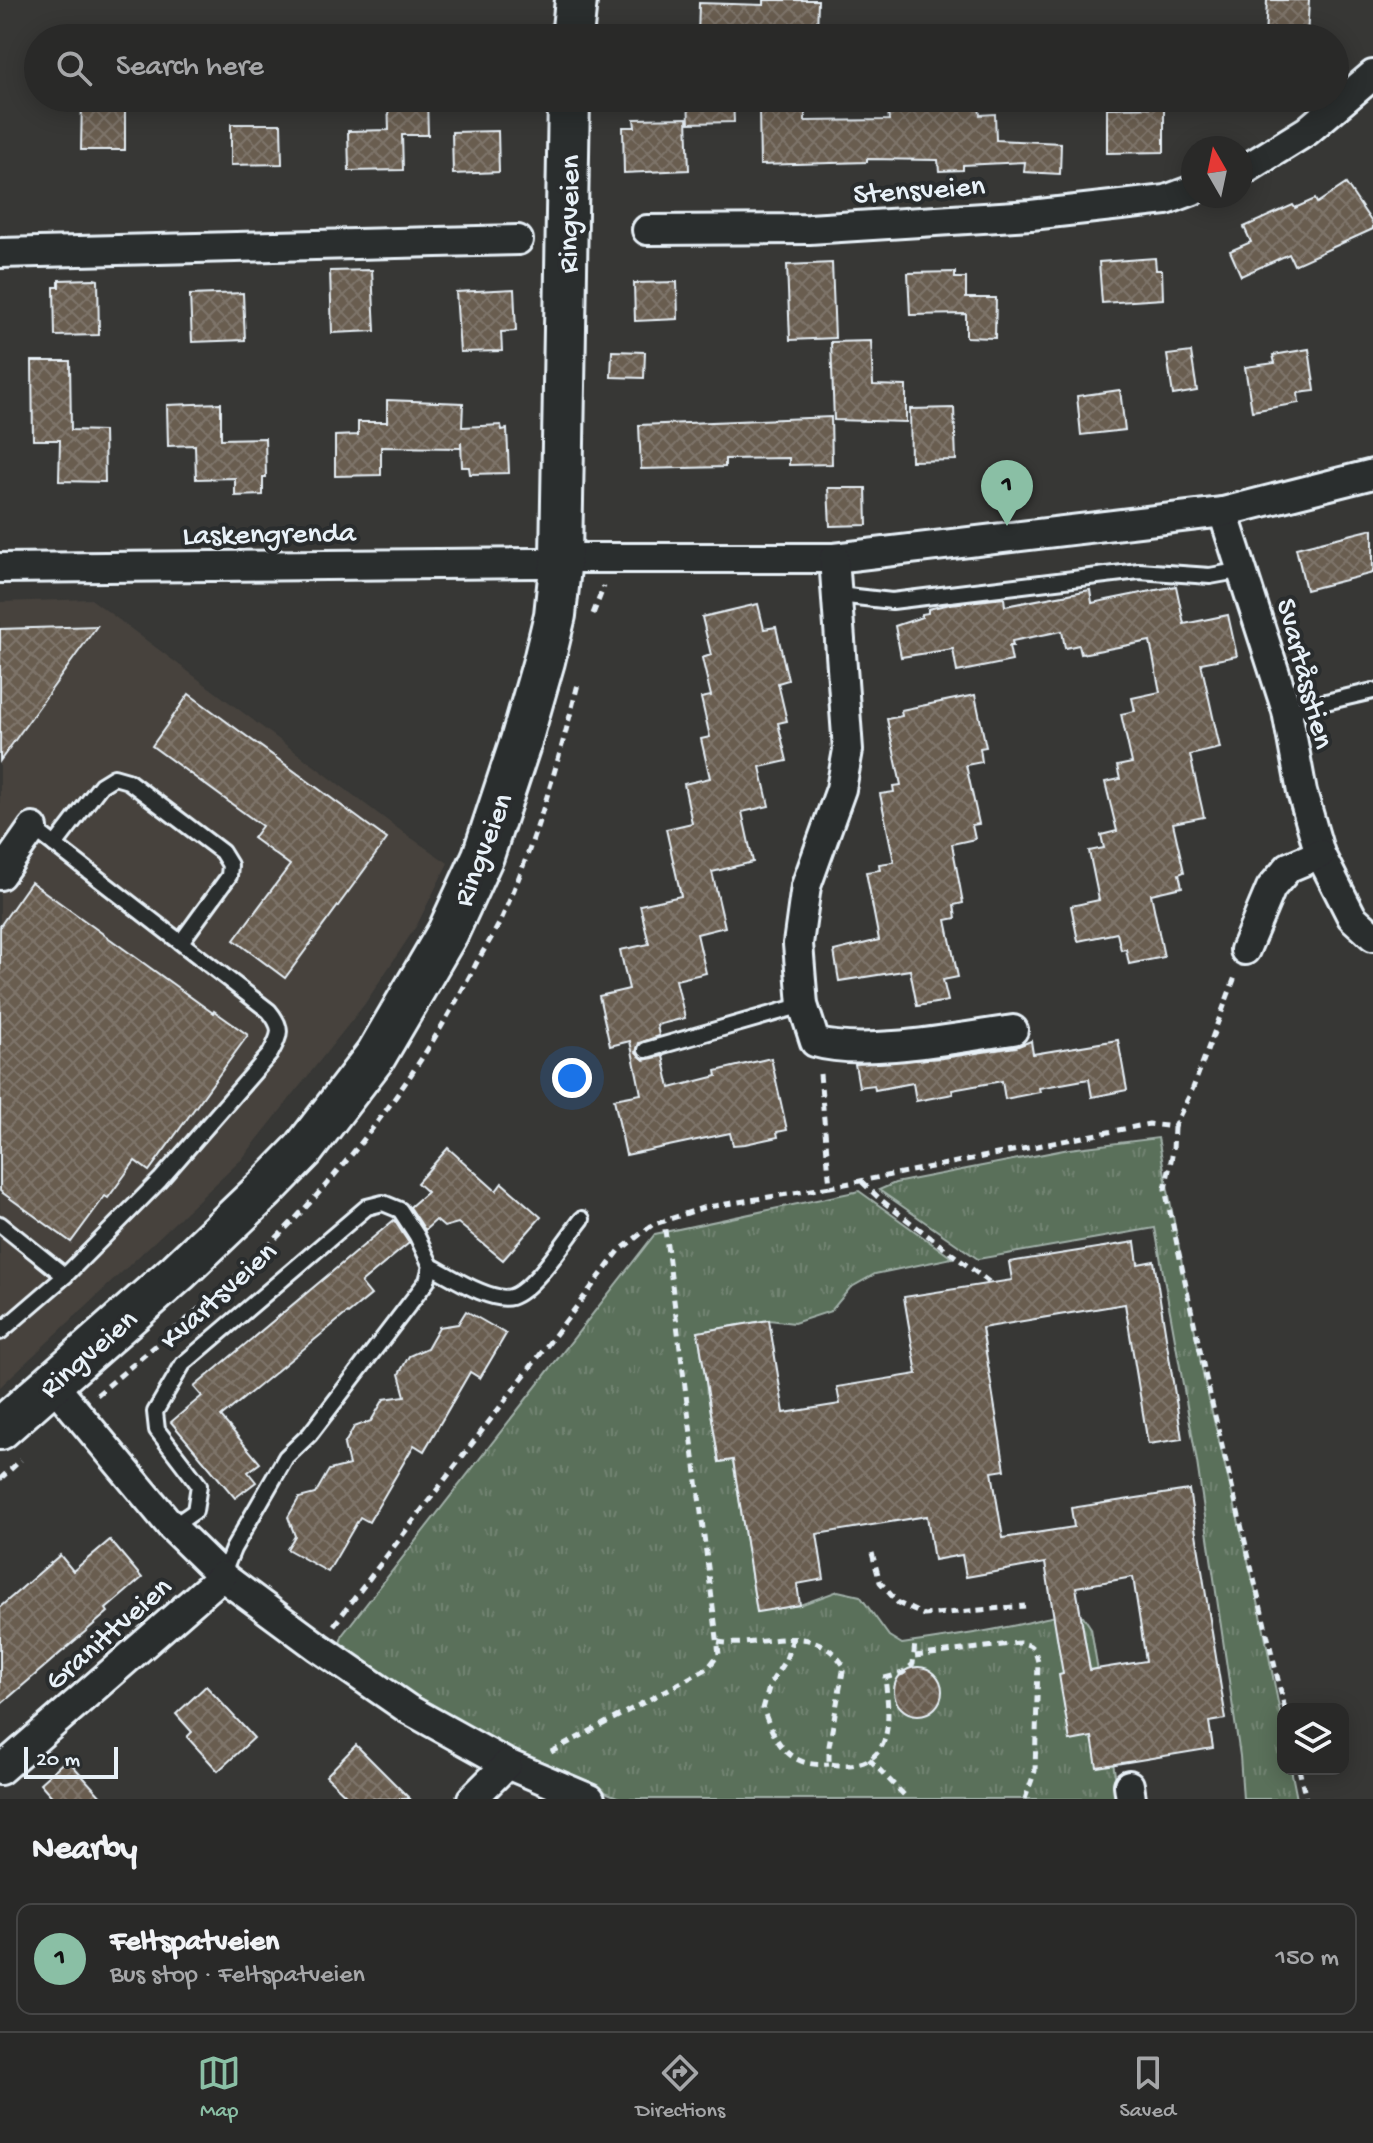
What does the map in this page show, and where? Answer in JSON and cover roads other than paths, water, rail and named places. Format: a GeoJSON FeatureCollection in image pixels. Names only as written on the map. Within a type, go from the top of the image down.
{"type":"FeatureCollection","features":[{"type":"Feature","properties":{"kind":"main road"},"geometry":{"type":"LineString","coordinates":[[573,24],[576,0]]}},
{"type":"Feature","properties":{"kind":"main road","name":"Ringveien"},"geometry":{"type":"LineString","coordinates":[[0,1429],[231,1223],[303,1150],[376,1055],[448,932],[483,856],[521,741],[555,615],[550,560],[568,112]]}},
{"type":"Feature","properties":{"kind":"street"},"geometry":{"type":"LineString","coordinates":[[1349,95],[1373,75]]}},
{"type":"Feature","properties":{"kind":"street"},"geometry":{"type":"LineString","coordinates":[[1253,165],[1307,131],[1329,112]]}},
{"type":"Feature","properties":{"kind":"street","name":"Stensveien"},"geometry":{"type":"LineString","coordinates":[[647,230],[809,229],[1031,215],[1166,200],[1181,194]]}},
{"type":"Feature","properties":{"kind":"street"},"geometry":{"type":"LineString","coordinates":[[0,253],[518,240]]}},
{"type":"Feature","properties":{"kind":"street","name":"Laskengrenda"},"geometry":{"type":"LineString","coordinates":[[0,568],[834,558],[1223,512],[1373,474]]}},
{"type":"Feature","properties":{"kind":"street","name":"Svartåsstien"},"geometry":{"type":"LineString","coordinates":[[1223,512],[1287,711],[1302,792],[1320,854],[1352,917],[1373,936]]}},
{"type":"Feature","properties":{"kind":"street"},"geometry":{"type":"LineString","coordinates":[[834,558],[848,750],[841,789],[806,886],[798,944],[803,1005],[815,1042],[829,1047],[922,1043],[1013,1030]]}},
{"type":"Feature","properties":{"kind":"street"},"geometry":{"type":"LineString","coordinates":[[2,870],[44,836]]}},
{"type":"Feature","properties":{"kind":"street"},"geometry":{"type":"LineString","coordinates":[[1245,950],[1271,888],[1289,867],[1320,854]]}},
{"type":"Feature","properties":{"kind":"street"},"geometry":{"type":"LineString","coordinates":[[52,1383],[172,1527],[222,1576],[408,1709],[516,1768],[590,1799]]}},
{"type":"Feature","properties":{"kind":"street","name":"Granittveien"},"geometry":{"type":"LineString","coordinates":[[0,1770],[222,1576]]}},
{"type":"Feature","properties":{"kind":"street"},"geometry":{"type":"LineString","coordinates":[[472,1799],[516,1768]]}},
{"type":"Feature","properties":{"kind":"lane"},"geometry":{"type":"LineString","coordinates":[[838,595],[892,601],[1139,571],[1210,576],[1243,570]]}},
{"type":"Feature","properties":{"kind":"lane"},"geometry":{"type":"LineString","coordinates":[[1287,711],[1373,691]]}},
{"type":"Feature","properties":{"kind":"lane"},"geometry":{"type":"LineString","coordinates":[[0,1332],[65,1276],[160,1180],[270,1054],[280,1036],[278,1022],[269,1011],[44,836],[114,777],[128,781],[222,852],[230,865],[229,876],[181,942]]}},
{"type":"Feature","properties":{"kind":"lane"},"geometry":{"type":"LineString","coordinates":[[646,1050],[803,1005]]}},
{"type":"Feature","properties":{"kind":"lane","name":"Kvartsveien"},"geometry":{"type":"LineString","coordinates":[[172,1527],[195,1511],[199,1485],[157,1430],[155,1412],[183,1364],[367,1207],[383,1203],[400,1210],[431,1266]]}},
{"type":"Feature","properties":{"kind":"lane"},"geometry":{"type":"LineString","coordinates":[[222,1576],[233,1549],[286,1457],[310,1434],[427,1281],[431,1266],[491,1296],[510,1298],[527,1287],[582,1219]]}},
{"type":"Feature","properties":{"kind":"lane"},"geometry":{"type":"LineString","coordinates":[[0,1224],[65,1276]]}},
{"type":"Feature","properties":{"kind":"place","name":"Feltspatveien"},"geometry":{"type":"Point","coordinates":[1007,526]}}]}
